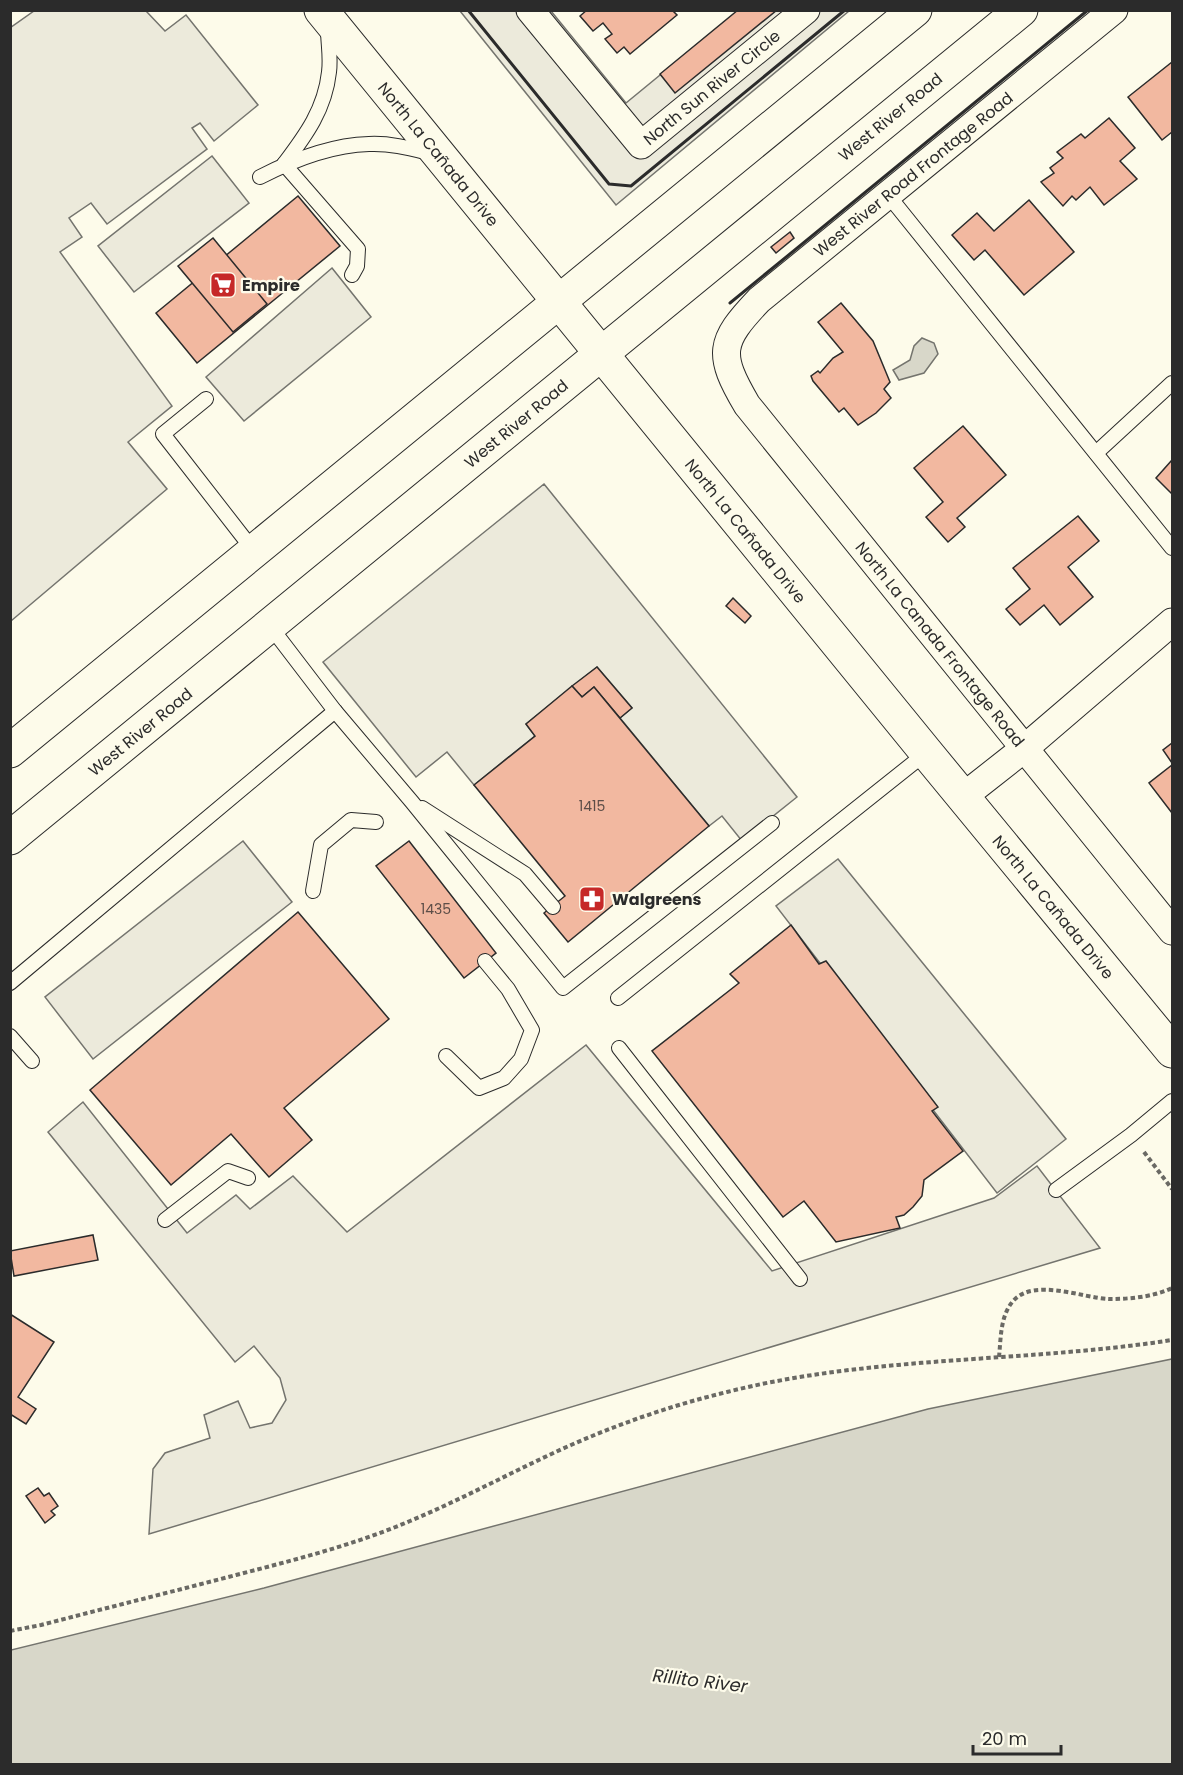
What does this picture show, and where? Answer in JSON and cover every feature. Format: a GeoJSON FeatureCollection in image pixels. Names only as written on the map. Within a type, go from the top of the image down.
{"type":"FeatureCollection","features":[{"type":"Feature","properties":{"kind":"main road"},"geometry":{"type":"LineString","coordinates":[[10,751],[560,303],[915,10]]}},
{"type":"Feature","properties":{"kind":"main road","name":"West River Road"},"geometry":{"type":"LineString","coordinates":[[10,838],[1021,10]]}},
{"type":"Feature","properties":{"kind":"main road","name":"North La Cañada Drive"},"geometry":{"type":"LineString","coordinates":[[324,14],[1173,1051]]}},
{"type":"Feature","properties":{"kind":"street","name":"North Sun River Circle"},"geometry":{"type":"LineString","coordinates":[[530,10],[641,145],[806,10]]}},
{"type":"Feature","properties":{"kind":"street","name":"West River Road Frontage Road"},"geometry":{"type":"LineString","coordinates":[[726,349],[734,328],[759,300],[1114,10]]}},
{"type":"Feature","properties":{"kind":"street","name":"North La Canada Frontage Road"},"geometry":{"type":"LineString","coordinates":[[726,349],[729,371],[747,405],[1173,931]]}},
{"type":"Feature","properties":{"kind":"street"},"geometry":{"type":"LineString","coordinates":[[964,796],[1025,748],[1173,622]]}},
{"type":"Feature","properties":{"kind":"lane"},"geometry":{"type":"LineString","coordinates":[[284,164],[305,136],[322,104],[329,70],[324,14]]}},
{"type":"Feature","properties":{"kind":"lane"},"geometry":{"type":"LineString","coordinates":[[260,177],[284,164],[345,146],[371,143],[395,145],[440,155]]}},
{"type":"Feature","properties":{"kind":"lane"},"geometry":{"type":"LineString","coordinates":[[284,164],[358,249],[357,266],[352,274]]}},
{"type":"Feature","properties":{"kind":"lane"},"geometry":{"type":"LineString","coordinates":[[888,195],[1173,548]]}},
{"type":"Feature","properties":{"kind":"lane"},"geometry":{"type":"LineString","coordinates":[[1096,453],[1173,383]]}},
{"type":"Feature","properties":{"kind":"lane"},"geometry":{"type":"LineString","coordinates":[[206,399],[163,434],[255,551]]}},
{"type":"Feature","properties":{"kind":"lane"},"geometry":{"type":"LineString","coordinates":[[270,626],[335,711],[563,987],[772,823]]}},
{"type":"Feature","properties":{"kind":"lane"},"geometry":{"type":"LineString","coordinates":[[10,982],[335,711]]}},
{"type":"Feature","properties":{"kind":"lane"},"geometry":{"type":"LineString","coordinates":[[618,998],[926,752]]}},
{"type":"Feature","properties":{"kind":"lane"},"geometry":{"type":"LineString","coordinates":[[412,802],[525,874],[553,907]]}},
{"type":"Feature","properties":{"kind":"lane"},"geometry":{"type":"LineString","coordinates":[[313,891],[321,846],[351,820],[376,822]]}},
{"type":"Feature","properties":{"kind":"lane"},"geometry":{"type":"LineString","coordinates":[[446,1056],[478,1088],[504,1078],[521,1059],[532,1030],[508,989],[485,961]]}},
{"type":"Feature","properties":{"kind":"lane"},"geometry":{"type":"LineString","coordinates":[[10,1036],[32,1061]]}},
{"type":"Feature","properties":{"kind":"lane"},"geometry":{"type":"LineString","coordinates":[[620,1048],[800,1279]]}},
{"type":"Feature","properties":{"kind":"lane"},"geometry":{"type":"LineString","coordinates":[[1056,1190],[1173,1101]]}},
{"type":"Feature","properties":{"kind":"lane"},"geometry":{"type":"LineString","coordinates":[[165,1220],[228,1171],[248,1178]]}},
{"type":"Feature","properties":{"kind":"path"},"geometry":{"type":"LineString","coordinates":[[1131,1135],[1173,1189]]}},
{"type":"Feature","properties":{"kind":"path"},"geometry":{"type":"LineString","coordinates":[[999,1357],[1003,1318],[1015,1299],[1035,1290],[1106,1299],[1134,1298],[1162,1293],[1173,1288]]}},
{"type":"Feature","properties":{"kind":"path"},"geometry":{"type":"LineString","coordinates":[[10,1631],[244,1573],[356,1542],[411,1521],[593,1436],[646,1415],[718,1394],[809,1375],[886,1365],[1123,1348],[1173,1340]]}},
{"type":"Feature","properties":{"kind":"shaded area"},"geometry":{"type":"Polygon","coordinates":[[[34,11],[146,11],[165,31],[186,15],[258,105],[214,141],[200,123],[192,128],[207,149],[107,224],[91,203],[69,218],[82,237],[60,252],[172,406],[128,442],[167,489],[11,621],[10,28],[34,11]]]}},
{"type":"Feature","properties":{"kind":"shaded area"},"geometry":{"type":"Polygon","coordinates":[[[460,11],[551,11],[626,103],[738,11],[849,11],[616,205],[460,11]]]}},
{"type":"Feature","properties":{"kind":"shaded area"},"geometry":{"type":"Polygon","coordinates":[[[212,156],[249,203],[134,292],[98,246],[212,156]]]}},
{"type":"Feature","properties":{"kind":"shaded area"},"geometry":{"type":"Polygon","coordinates":[[[332,268],[371,317],[244,421],[206,377],[332,268]]]}},
{"type":"Feature","properties":{"kind":"shaded area"},"geometry":{"type":"Polygon","coordinates":[[[544,484],[797,797],[742,841],[722,816],[709,826],[620,718],[632,708],[597,667],[526,724],[535,736],[474,785],[447,752],[416,777],[323,662],[544,484]]]}},
{"type":"Feature","properties":{"kind":"shaded area"},"geometry":{"type":"Polygon","coordinates":[[[243,841],[292,902],[93,1059],[45,997],[243,841]]]}},
{"type":"Feature","properties":{"kind":"shaded area"},"geometry":{"type":"Polygon","coordinates":[[[838,859],[1066,1139],[997,1193],[776,906],[838,859]]]}},
{"type":"Feature","properties":{"kind":"shaded area"},"geometry":{"type":"Polygon","coordinates":[[[586,1045],[772,1271],[994,1198],[1037,1166],[1100,1248],[149,1534],[153,1469],[165,1453],[210,1438],[204,1415],[238,1401],[250,1428],[272,1423],[286,1400],[280,1378],[254,1346],[235,1362],[48,1132],[83,1102],[187,1233],[236,1195],[250,1209],[293,1176],[347,1232],[586,1045]]]}},
{"type":"Feature","properties":{"kind":"water"},"geometry":{"type":"Polygon","coordinates":[[[922,338],[934,343],[938,354],[924,373],[899,380],[893,370],[910,360],[914,346],[922,338]]]}},
{"type":"Feature","properties":{"kind":"water","name":"Rillito River"},"geometry":{"type":"Polygon","coordinates":[[[1172,1359],[1172,1764],[11,1764],[11,1650],[264,1588],[928,1409],[1172,1359]]]}},
{"type":"Feature","properties":{"kind":"building"},"geometry":{"type":"Polygon","coordinates":[[[587,10],[672,10],[677,15],[630,54],[624,47],[617,53],[605,39],[612,34],[603,23],[593,31],[580,16],[587,10]]]}},
{"type":"Feature","properties":{"kind":"building"},"geometry":{"type":"Polygon","coordinates":[[[738,10],[777,10],[675,93],[660,74],[738,10]]]}},
{"type":"Feature","properties":{"kind":"building"},"geometry":{"type":"Polygon","coordinates":[[[1172,62],[1172,132],[1162,140],[1128,97],[1172,62]]]}},
{"type":"Feature","properties":{"kind":"building"},"geometry":{"type":"Polygon","coordinates":[[[1109,118],[1135,148],[1120,161],[1137,179],[1104,205],[1090,187],[1076,200],[1072,196],[1063,206],[1041,182],[1054,173],[1050,168],[1063,158],[1057,152],[1081,134],[1085,138],[1109,118]]]}},
{"type":"Feature","properties":{"kind":"building"},"geometry":{"type":"Polygon","coordinates":[[[298,196],[340,246],[197,363],[156,313],[298,196]]]}},
{"type":"Feature","properties":{"kind":"building"},"geometry":{"type":"Polygon","coordinates":[[[1029,200],[1074,252],[1024,295],[985,250],[974,260],[952,235],[977,213],[994,231],[1029,200]]]}},
{"type":"Feature","properties":{"kind":"building"},"geometry":{"type":"Polygon","coordinates":[[[790,232],[794,238],[776,253],[771,247],[790,232]]]}},
{"type":"Feature","properties":{"kind":"building","name":"Empire"},"geometry":{"type":"Polygon","coordinates":[[[213,238],[267,304],[233,332],[178,266],[213,238]]]}},
{"type":"Feature","properties":{"kind":"building"},"geometry":{"type":"Polygon","coordinates":[[[841,303],[873,341],[890,382],[884,389],[891,398],[876,413],[858,425],[844,408],[839,412],[811,376],[818,371],[820,373],[833,358],[843,352],[818,322],[841,303]]]}},
{"type":"Feature","properties":{"kind":"building"},"geometry":{"type":"Polygon","coordinates":[[[963,426],[1006,475],[957,518],[965,527],[948,542],[926,517],[943,502],[914,468],[963,426]]]}},
{"type":"Feature","properties":{"kind":"building"},"geometry":{"type":"Polygon","coordinates":[[[1172,460],[1172,494],[1156,478],[1172,460]]]}},
{"type":"Feature","properties":{"kind":"building"},"geometry":{"type":"Polygon","coordinates":[[[1078,516],[1099,541],[1068,567],[1093,597],[1060,625],[1044,605],[1020,625],[1006,609],[1030,589],[1013,568],[1078,516]]]}},
{"type":"Feature","properties":{"kind":"building"},"geometry":{"type":"Polygon","coordinates":[[[733,598],[751,616],[745,623],[726,606],[733,598]]]}},
{"type":"Feature","properties":{"kind":"building"},"geometry":{"type":"Polygon","coordinates":[[[597,667],[632,708],[620,718],[594,687],[582,697],[572,686],[597,667]]]}},
{"type":"Feature","properties":{"kind":"building","name":"Walgreens"},"geometry":{"type":"Polygon","coordinates":[[[572,686],[582,697],[594,687],[709,826],[568,942],[544,913],[565,896],[474,785],[535,736],[526,724],[572,686]]]}},
{"type":"Feature","properties":{"kind":"building"},"geometry":{"type":"Polygon","coordinates":[[[1172,743],[1172,763],[1163,750],[1172,743]]]}},
{"type":"Feature","properties":{"kind":"building"},"geometry":{"type":"Polygon","coordinates":[[[1172,765],[1172,813],[1149,783],[1172,765]]]}},
{"type":"Feature","properties":{"kind":"building"},"geometry":{"type":"Polygon","coordinates":[[[409,841],[496,953],[464,978],[376,866],[409,841]]]}},
{"type":"Feature","properties":{"kind":"building"},"geometry":{"type":"Polygon","coordinates":[[[298,912],[389,1019],[284,1108],[312,1140],[269,1177],[231,1134],[171,1185],[90,1090],[298,912]]]}},
{"type":"Feature","properties":{"kind":"building"},"geometry":{"type":"Polygon","coordinates":[[[791,925],[819,964],[826,961],[938,1107],[932,1111],[963,1151],[924,1180],[922,1196],[904,1215],[896,1217],[900,1228],[836,1242],[804,1201],[783,1217],[652,1051],[739,983],[730,974],[791,925]]]}},
{"type":"Feature","properties":{"kind":"building"},"geometry":{"type":"Polygon","coordinates":[[[93,1235],[98,1260],[14,1276],[10,1251],[93,1235]]]}},
{"type":"Feature","properties":{"kind":"building"},"geometry":{"type":"Polygon","coordinates":[[[10,1314],[54,1342],[18,1397],[36,1409],[26,1424],[10,1414],[10,1314]]]}},
{"type":"Feature","properties":{"kind":"building"},"geometry":{"type":"Polygon","coordinates":[[[38,1488],[44,1496],[49,1493],[58,1506],[51,1511],[55,1515],[45,1523],[26,1496],[38,1488]]]}},
{"type":"Feature","properties":{"kind":"wall"},"geometry":{"type":"LineString","coordinates":[[468,10],[609,184],[631,186],[845,10]]}},
{"type":"Feature","properties":{"kind":"wall"},"geometry":{"type":"LineString","coordinates":[[730,303],[1088,10]]}},
{"type":"Feature","properties":{"kind":"place","name":"Empire"},"geometry":{"type":"Point","coordinates":[223,285]}},
{"type":"Feature","properties":{"kind":"place","name":"Walgreens"},"geometry":{"type":"Point","coordinates":[592,899]}}]}
